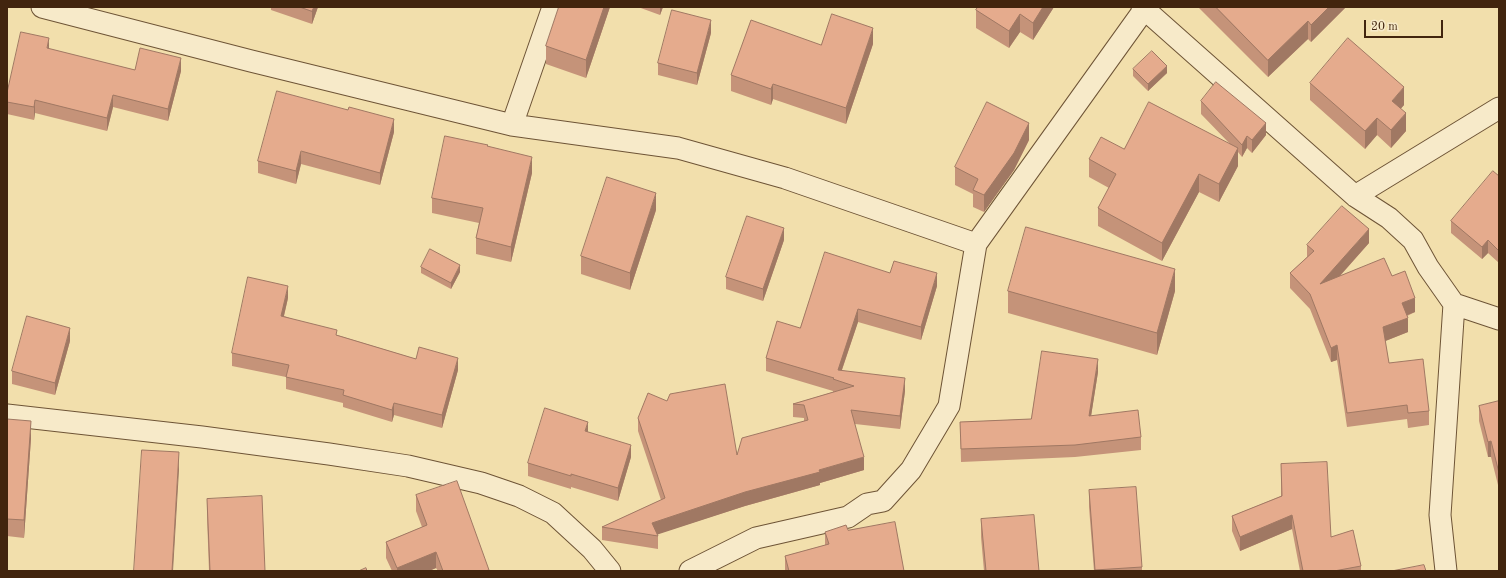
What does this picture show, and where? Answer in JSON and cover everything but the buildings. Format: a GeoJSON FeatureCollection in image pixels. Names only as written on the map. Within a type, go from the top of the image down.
{"type":"FeatureCollection","features":[{"type":"Feature","properties":{"kind":"street"},"geometry":{"type":"LineString","coordinates":[[42,7],[251,61],[512,125],[678,148],[785,178],[976,244]]}},
{"type":"Feature","properties":{"kind":"street"},"geometry":{"type":"LineString","coordinates":[[512,125],[552,7]]}},
{"type":"Feature","properties":{"kind":"street"},"geometry":{"type":"LineString","coordinates":[[690,571],[756,538],[848,517],[867,504],[882,500],[911,470],[949,406],[976,244],[1144,8],[1355,196],[1390,218],[1413,240],[1428,267],[1454,304],[1499,319]]}},
{"type":"Feature","properties":{"kind":"street"},"geometry":{"type":"LineString","coordinates":[[1355,196],[1499,108]]}},
{"type":"Feature","properties":{"kind":"street"},"geometry":{"type":"LineString","coordinates":[[1446,571],[1440,514],[1454,304]]}},
{"type":"Feature","properties":{"kind":"street"},"geometry":{"type":"LineString","coordinates":[[7,415],[202,437],[329,454],[408,466],[481,483],[519,496],[552,514],[592,549],[610,571]]}}]}
